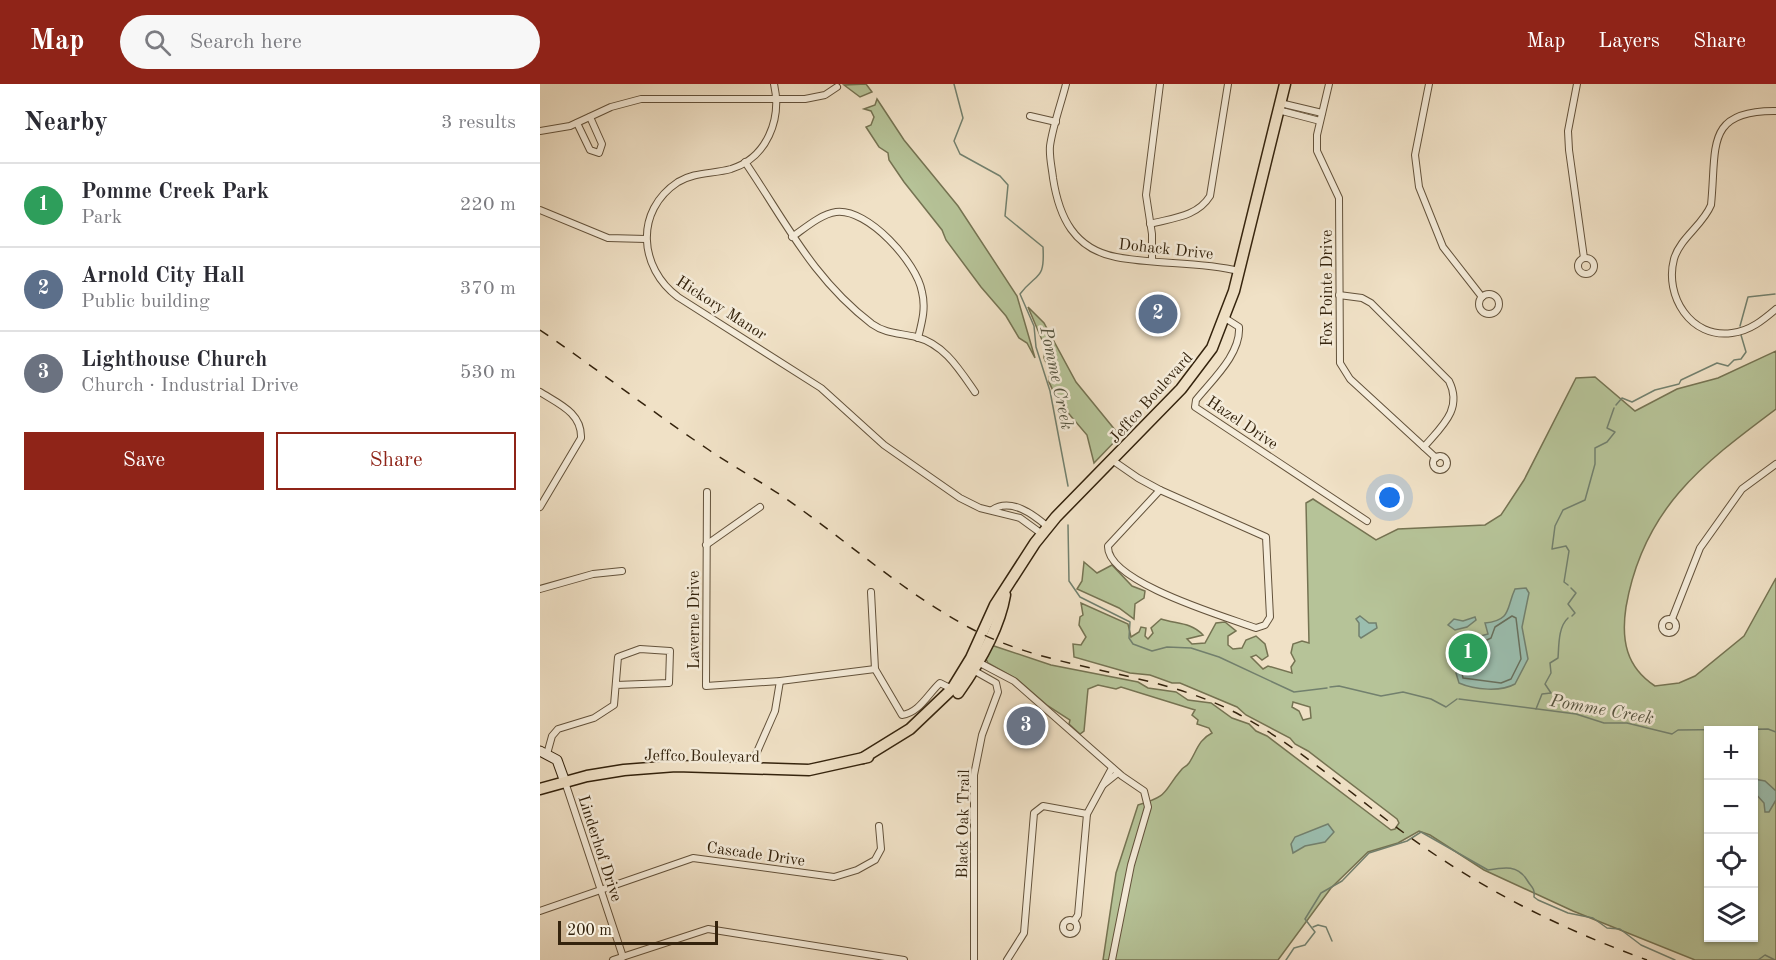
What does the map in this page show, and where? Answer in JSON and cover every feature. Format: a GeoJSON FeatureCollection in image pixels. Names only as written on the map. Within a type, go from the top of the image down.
{"type":"FeatureCollection","features":[{"type":"Feature","properties":{"kind":"main road","name":"Jeffco Boulevard"},"geometry":{"type":"LineString","coordinates":[[864,758],[910,729],[952,689],[971,658],[995,605],[1045,530],[1191,378],[1212,348],[1225,318],[1239,271],[1285,84]]}},
{"type":"Feature","properties":{"kind":"main road","name":"Jeffco Boulevard"},"geometry":{"type":"LineString","coordinates":[[540,789],[603,773],[654,767],[809,770],[880,755],[929,723],[957,693],[975,666],[1003,608],[1005,593]]}},
{"type":"Feature","properties":{"kind":"street","name":"Hickory Manor"},"geometry":{"type":"LineString","coordinates":[[774,84],[776,117],[760,149],[745,162],[732,168],[693,175],[672,186],[651,213],[646,239],[651,264],[659,279],[670,291],[821,388],[884,445],[960,498],[973,506],[992,510],[1001,506],[1019,509],[1045,530]]}},
{"type":"Feature","properties":{"kind":"street","name":"Dohack Drive"},"geometry":{"type":"LineString","coordinates":[[1066,84],[1051,143],[1050,159],[1059,208],[1070,229],[1086,245],[1117,257],[1204,264],[1239,271]]}},
{"type":"Feature","properties":{"kind":"street"},"geometry":{"type":"LineString","coordinates":[[1152,260],[1146,195],[1160,84]]}},
{"type":"Feature","properties":{"kind":"street"},"geometry":{"type":"LineString","coordinates":[[1150,224],[1192,213],[1210,196],[1228,84]]}},
{"type":"Feature","properties":{"kind":"street","name":"Fox Pointe Drive"},"geometry":{"type":"LineString","coordinates":[[1329,84],[1320,121],[1317,150],[1339,198],[1340,363],[1350,379],[1436,458]]}},
{"type":"Feature","properties":{"kind":"street"},"geometry":{"type":"LineString","coordinates":[[1429,84],[1415,159],[1419,188],[1443,247],[1482,297]]}},
{"type":"Feature","properties":{"kind":"street"},"geometry":{"type":"LineString","coordinates":[[1577,84],[1568,131],[1584,258]]}},
{"type":"Feature","properties":{"kind":"street"},"geometry":{"type":"LineString","coordinates":[[540,131],[577,123],[614,106],[643,99],[815,98],[837,87]]}},
{"type":"Feature","properties":{"kind":"street"},"geometry":{"type":"LineString","coordinates":[[1279,107],[1322,113]]}},
{"type":"Feature","properties":{"kind":"street"},"geometry":{"type":"LineString","coordinates":[[1279,107],[1320,121]]}},
{"type":"Feature","properties":{"kind":"street"},"geometry":{"type":"LineString","coordinates":[[1776,111],[1751,111],[1734,116],[1718,134],[1711,205],[1706,216],[1674,258],[1673,288],[1677,303],[1686,316],[1697,327],[1710,333],[1731,334],[1749,328],[1776,309]]}},
{"type":"Feature","properties":{"kind":"street"},"geometry":{"type":"LineString","coordinates":[[1030,116],[1056,123]]}},
{"type":"Feature","properties":{"kind":"street"},"geometry":{"type":"LineString","coordinates":[[577,123],[590,150],[599,153],[602,144],[590,117]]}},
{"type":"Feature","properties":{"kind":"street"},"geometry":{"type":"LineString","coordinates":[[745,162],[814,269],[871,323],[886,332],[918,338],[946,354],[975,392]]}},
{"type":"Feature","properties":{"kind":"street"},"geometry":{"type":"LineString","coordinates":[[540,210],[613,239],[646,239]]}},
{"type":"Feature","properties":{"kind":"street"},"geometry":{"type":"LineString","coordinates":[[792,237],[832,213],[850,212],[865,219],[904,256],[919,280],[924,310],[918,338]]}},
{"type":"Feature","properties":{"kind":"street"},"geometry":{"type":"LineString","coordinates":[[1339,295],[1362,298],[1371,303],[1449,381],[1454,397],[1452,412],[1424,447]]}},
{"type":"Feature","properties":{"kind":"street","name":"Hazel Drive"},"geometry":{"type":"LineString","coordinates":[[1225,318],[1239,327],[1239,333],[1232,353],[1196,400],[1195,407],[1367,521]]}},
{"type":"Feature","properties":{"kind":"street"},"geometry":{"type":"LineString","coordinates":[[540,392],[575,415],[581,426],[581,438],[540,507]]}},
{"type":"Feature","properties":{"kind":"street"},"geometry":{"type":"LineString","coordinates":[[1112,460],[1161,490],[1266,537],[1270,617],[1265,625],[1256,628],[1166,594],[1144,584],[1114,563],[1108,553],[1108,546],[1161,490]]}},
{"type":"Feature","properties":{"kind":"street"},"geometry":{"type":"LineString","coordinates":[[1672,620],[1700,548],[1742,489],[1776,464]]}},
{"type":"Feature","properties":{"kind":"street","name":"Laverne Drive"},"geometry":{"type":"LineString","coordinates":[[707,492],[706,686],[780,681],[875,669]]}},
{"type":"Feature","properties":{"kind":"street"},"geometry":{"type":"LineString","coordinates":[[706,545],[760,507]]}},
{"type":"Feature","properties":{"kind":"street"},"geometry":{"type":"LineString","coordinates":[[540,589],[593,574],[622,571]]}},
{"type":"Feature","properties":{"kind":"street"},"geometry":{"type":"LineString","coordinates":[[871,592],[875,669],[902,715],[909,714],[918,708],[940,683],[952,689]]}},
{"type":"Feature","properties":{"kind":"street"},"geometry":{"type":"LineString","coordinates":[[565,782],[557,760],[544,752],[552,736],[558,729],[594,718],[613,706],[618,657],[640,649],[670,651],[669,683],[616,684]]}},
{"type":"Feature","properties":{"kind":"street"},"geometry":{"type":"LineString","coordinates":[[975,666],[1014,681],[1112,768],[1139,786],[1147,797],[1148,807],[1131,865],[1112,960]]}},
{"type":"Feature","properties":{"kind":"street","name":"Black Oak Trail"},"geometry":{"type":"LineString","coordinates":[[974,960],[974,775],[982,735],[998,692],[992,680],[975,666]]}},
{"type":"Feature","properties":{"kind":"street"},"geometry":{"type":"LineString","coordinates":[[749,770],[775,711],[780,681]]}},
{"type":"Feature","properties":{"kind":"street"},"geometry":{"type":"LineString","coordinates":[[1109,778],[1112,768]]}},
{"type":"Feature","properties":{"kind":"street"},"geometry":{"type":"LineString","coordinates":[[1074,921],[1078,915],[1087,814],[1103,784],[1118,773]]}},
{"type":"Feature","properties":{"kind":"street","name":"Linderhof Drive"},"geometry":{"type":"LineString","coordinates":[[565,782],[623,957]]}},
{"type":"Feature","properties":{"kind":"street"},"geometry":{"type":"LineString","coordinates":[[1007,960],[1024,933],[1035,811],[1043,806],[1087,814]]}},
{"type":"Feature","properties":{"kind":"street","name":"Cascade Drive"},"geometry":{"type":"LineString","coordinates":[[540,911],[693,858],[834,877],[857,870],[875,860],[881,849],[879,826]]}},
{"type":"Feature","properties":{"kind":"street"},"geometry":{"type":"LineString","coordinates":[[613,960],[708,929],[904,960]]}},
{"type":"Feature","properties":{"kind":"shaded area"},"geometry":{"type":"Polygon","coordinates":[[[866,84],[872,92],[860,97],[844,85],[866,84]]]}},
{"type":"Feature","properties":{"kind":"shaded area"},"geometry":{"type":"Polygon","coordinates":[[[877,99],[904,140],[958,206],[1017,296],[1035,358],[1027,343],[1019,338],[1006,316],[981,287],[946,240],[942,230],[904,182],[889,160],[888,153],[879,147],[866,127],[871,125],[874,117],[871,111],[864,109],[875,105],[877,99]]]}},
{"type":"Feature","properties":{"kind":"shaded area"},"geometry":{"type":"Polygon","coordinates":[[[1028,307],[1044,323],[1076,382],[1120,436],[1094,463],[1087,435],[1058,401],[1049,382],[1050,372],[1044,358],[1045,347],[1028,307]]]}},
{"type":"Feature","properties":{"kind":"shaded area"},"geometry":{"type":"Polygon","coordinates":[[[1776,351],[1776,409],[1700,470],[1661,516],[1646,543],[1634,573],[1626,607],[1624,631],[1628,652],[1645,679],[1655,686],[1679,683],[1695,676],[1744,636],[1776,578],[1776,960],[1695,960],[1573,911],[1484,870],[1430,835],[1419,831],[1398,843],[1368,852],[1331,888],[1278,960],[1103,960],[1116,873],[1138,805],[1165,792],[1189,763],[1201,742],[1212,733],[1209,728],[1197,724],[1198,720],[1192,715],[1195,710],[1121,687],[1116,689],[1098,685],[1088,689],[1084,731],[1080,734],[1069,724],[1070,720],[1048,706],[1017,679],[988,663],[986,659],[991,645],[1051,665],[1138,682],[1148,688],[1176,692],[1188,700],[1211,703],[1232,718],[1249,724],[1256,731],[1267,736],[1391,830],[1395,829],[1399,823],[1397,819],[1290,738],[1246,715],[1237,707],[1180,683],[1172,683],[1150,675],[1130,673],[1074,657],[1073,644],[1081,645],[1086,637],[1079,625],[1080,617],[1083,615],[1081,603],[1128,624],[1131,637],[1139,632],[1141,627],[1146,628],[1145,636],[1148,639],[1153,633],[1151,628],[1161,619],[1193,628],[1203,635],[1187,639],[1192,644],[1205,643],[1216,623],[1225,622],[1236,631],[1228,636],[1228,645],[1233,649],[1242,648],[1246,640],[1256,636],[1265,644],[1268,656],[1262,660],[1256,655],[1251,657],[1263,669],[1268,666],[1292,673],[1291,667],[1295,661],[1291,653],[1293,644],[1302,641],[1309,643],[1306,503],[1313,499],[1376,540],[1398,529],[1485,525],[1501,515],[1524,480],[1576,378],[1595,377],[1635,411],[1677,389],[1718,378],[1776,351]],[[1293,702],[1292,707],[1299,711],[1303,720],[1311,718],[1310,707],[1293,702]]]}},
{"type":"Feature","properties":{"kind":"shaded area"},"geometry":{"type":"Polygon","coordinates":[[[1084,562],[1097,573],[1112,565],[1132,586],[1145,591],[1144,598],[1135,604],[1134,619],[1119,608],[1077,589],[1082,581],[1084,562]]]}},
{"type":"Feature","properties":{"kind":"water"},"geometry":{"type":"Polygon","coordinates":[[[1526,588],[1529,593],[1522,627],[1528,659],[1515,684],[1509,687],[1488,689],[1459,683],[1456,673],[1467,652],[1466,647],[1477,637],[1488,634],[1485,623],[1504,616],[1515,589],[1526,588]]]}},
{"type":"Feature","properties":{"kind":"water"},"geometry":{"type":"Polygon","coordinates":[[[1360,616],[1369,623],[1376,623],[1377,628],[1361,638],[1359,623],[1356,619],[1360,616]]]}},
{"type":"Feature","properties":{"kind":"water"},"geometry":{"type":"Polygon","coordinates":[[[1475,617],[1476,620],[1467,627],[1455,630],[1448,625],[1454,619],[1463,621],[1475,617]]]}},
{"type":"Feature","properties":{"kind":"water"},"geometry":{"type":"Polygon","coordinates":[[[1758,780],[1765,781],[1776,791],[1776,800],[1769,812],[1765,812],[1764,803],[1758,796],[1758,780]]]}},
{"type":"Feature","properties":{"kind":"water"},"geometry":{"type":"Polygon","coordinates":[[[1328,824],[1334,832],[1325,842],[1305,846],[1293,853],[1291,844],[1295,837],[1328,824]]]}},
{"type":"Feature","properties":{"kind":"waterway","name":"Pomme Creek"},"geometry":{"type":"LineString","coordinates":[[954,84],[963,118],[954,141],[960,154],[1000,176],[1008,185],[1005,216],[1043,247],[1041,271],[1020,294],[1034,326],[1036,347],[1050,391],[1068,486]]}},
{"type":"Feature","properties":{"kind":"waterway"},"geometry":{"type":"LineString","coordinates":[[1740,326],[1748,297],[1775,294]]}},
{"type":"Feature","properties":{"kind":"waterway"},"geometry":{"type":"LineString","coordinates":[[1616,405],[1622,398],[1632,402],[1655,390],[1679,384],[1681,380],[1717,363],[1728,366],[1734,360],[1741,359],[1746,352],[1741,335]]}},
{"type":"Feature","properties":{"kind":"waterway"},"geometry":{"type":"LineString","coordinates":[[1568,585],[1564,582],[1569,551],[1566,546],[1552,549],[1555,526],[1563,510],[1585,500],[1595,464],[1595,448],[1607,442],[1615,432],[1607,428],[1614,408]]}},
{"type":"Feature","properties":{"kind":"waterway","name":"Pomme Creek"},"geometry":{"type":"LineString","coordinates":[[1068,525],[1069,581],[1080,597],[1130,622],[1129,638],[1133,644],[1152,651],[1167,647],[1191,648],[1219,657],[1294,692],[1327,688]]}},
{"type":"Feature","properties":{"kind":"waterway"},"geometry":{"type":"LineString","coordinates":[[1571,588],[1576,593],[1568,604],[1575,613],[1572,616]]}},
{"type":"Feature","properties":{"kind":"waterway"},"geometry":{"type":"LineString","coordinates":[[1536,709],[1542,694],[1551,693],[1545,684],[1551,673],[1550,663],[1558,658],[1561,631],[1568,618]]}},
{"type":"Feature","properties":{"kind":"waterway","name":"Pomme Creek"},"geometry":{"type":"LineString","coordinates":[[1330,687],[1339,686],[1381,696],[1403,692],[1431,699],[1446,707],[1457,699]]}},
{"type":"Feature","properties":{"kind":"waterway","name":"Pomme Creek"},"geometry":{"type":"LineString","coordinates":[[1459,699],[1576,714],[1604,723],[1627,723],[1672,734],[1678,730],[1768,729],[1776,732]]}},
{"type":"Feature","properties":{"kind":"waterway"},"geometry":{"type":"LineString","coordinates":[[1286,960],[1294,948],[1305,945],[1315,932],[1305,919],[1321,893],[1342,881],[1369,853],[1407,841],[1421,832],[1488,870],[1515,869],[1523,875],[1533,889],[1534,897],[1538,900],[1568,913],[1593,918],[1607,928],[1620,929],[1641,945],[1675,960]]}},
{"type":"Feature","properties":{"kind":"waterway"},"geometry":{"type":"LineString","coordinates":[[1313,927],[1318,925],[1326,927],[1332,941]]}},
{"type":"Feature","properties":{"kind":"waterway"},"geometry":{"type":"LineString","coordinates":[[1758,960],[1765,955],[1775,960]]}},
{"type":"Feature","properties":{"kind":"railway"},"geometry":{"type":"LineString","coordinates":[[540,330],[687,435],[808,514],[898,582],[945,614],[1002,643],[1070,663],[1174,688],[1240,715],[1313,763],[1428,850],[1480,883],[1590,938],[1647,960]]}},
{"type":"Feature","properties":{"kind":"place","name":"Arnold City Hall"},"geometry":{"type":"Point","coordinates":[1158,314]}},
{"type":"Feature","properties":{"kind":"place","name":"Pomme Creek Park"},"geometry":{"type":"Point","coordinates":[1468,653]}},
{"type":"Feature","properties":{"kind":"place","name":"Lighthouse Church"},"geometry":{"type":"Point","coordinates":[1026,726]}}]}
